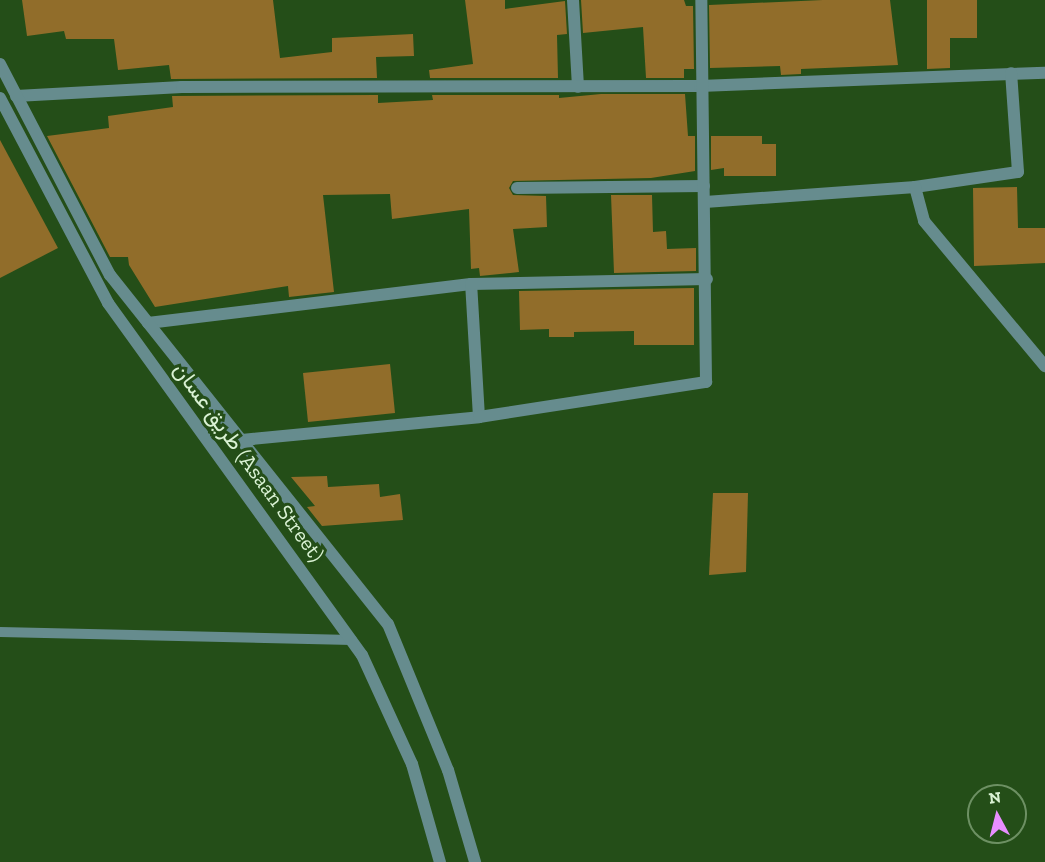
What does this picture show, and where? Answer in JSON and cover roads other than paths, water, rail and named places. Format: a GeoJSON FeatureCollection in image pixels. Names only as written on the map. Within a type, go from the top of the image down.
{"type":"FeatureCollection","features":[{"type":"Feature","properties":{"kind":"street"},"geometry":{"type":"LineString","coordinates":[[573,0],[578,87]]}},
{"type":"Feature","properties":{"kind":"street"},"geometry":{"type":"LineString","coordinates":[[242,440],[478,417],[706,382],[707,279],[700,86],[701,0]]}},
{"type":"Feature","properties":{"kind":"street"},"geometry":{"type":"LineString","coordinates":[[0,64],[110,275],[388,624],[448,770],[475,862]]}},
{"type":"Feature","properties":{"kind":"street"},"geometry":{"type":"LineString","coordinates":[[705,202],[915,187],[1018,172],[1011,73]]}},
{"type":"Feature","properties":{"kind":"street"},"geometry":{"type":"LineString","coordinates":[[16,96],[182,87],[700,86],[1045,73]]}},
{"type":"Feature","properties":{"kind":"street","name":"طريق عسان (Asaan Street)"},"geometry":{"type":"LineString","coordinates":[[0,98],[108,303],[352,640],[412,764],[440,862]]}},
{"type":"Feature","properties":{"kind":"street"},"geometry":{"type":"LineString","coordinates":[[517,188],[704,186]]}},
{"type":"Feature","properties":{"kind":"street"},"geometry":{"type":"LineString","coordinates":[[915,187],[924,221],[1045,366]]}},
{"type":"Feature","properties":{"kind":"street"},"geometry":{"type":"LineString","coordinates":[[148,323],[471,284],[707,279]]}},
{"type":"Feature","properties":{"kind":"street"},"geometry":{"type":"LineString","coordinates":[[471,284],[478,417]]}},
{"type":"Feature","properties":{"kind":"lane"},"geometry":{"type":"LineString","coordinates":[[0,632],[352,640]]}}]}
